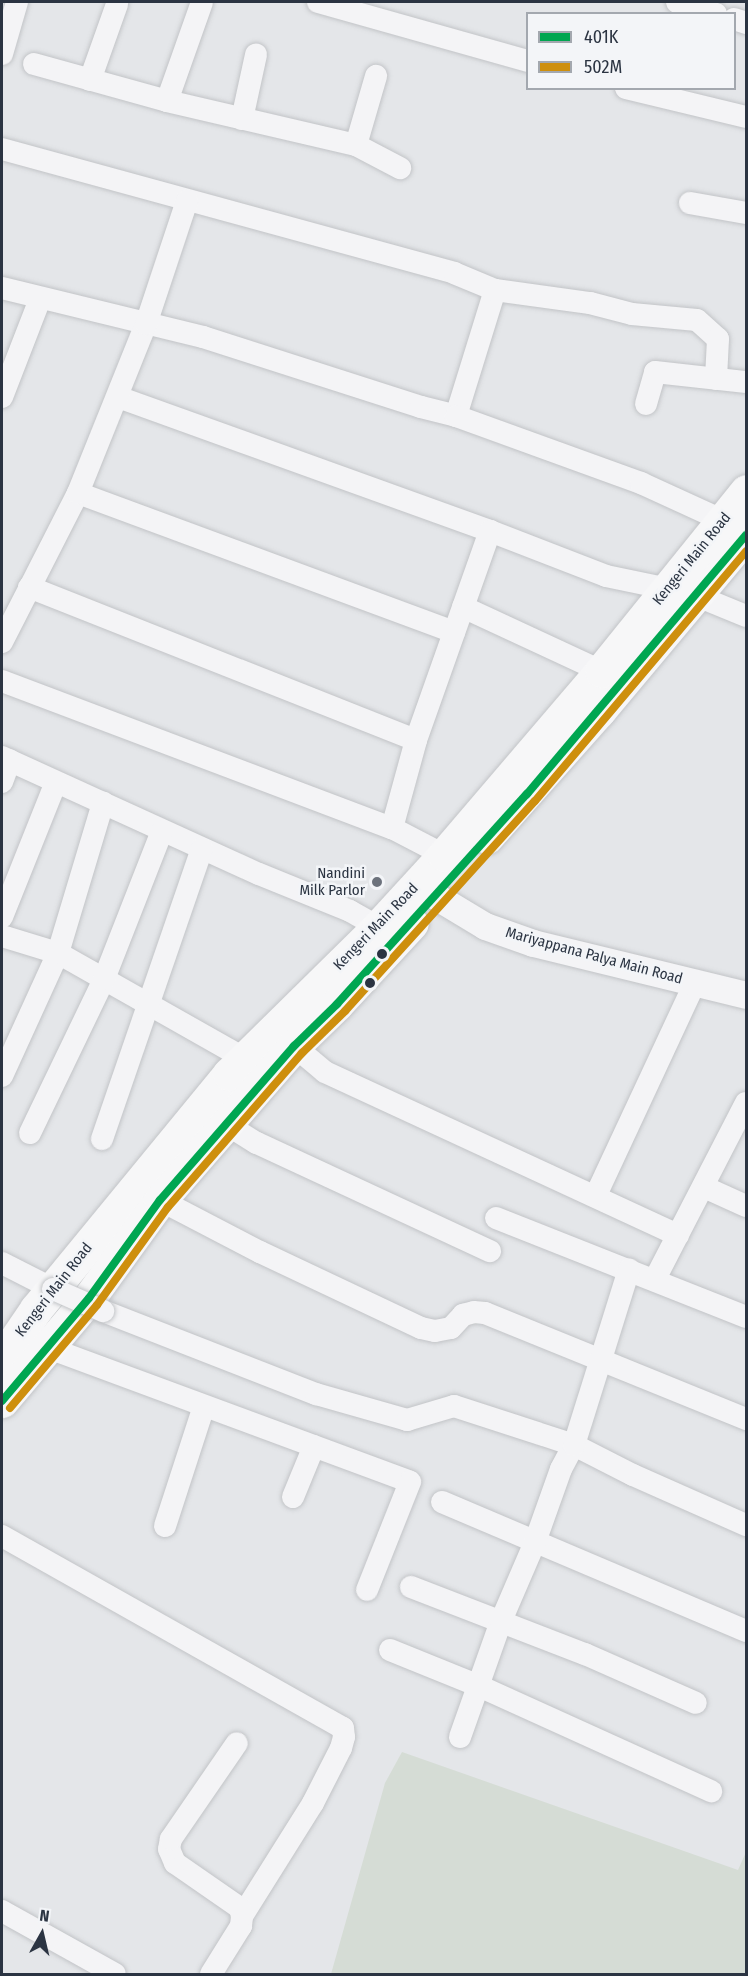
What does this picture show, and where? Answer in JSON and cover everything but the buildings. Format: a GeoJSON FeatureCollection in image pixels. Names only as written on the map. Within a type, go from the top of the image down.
{"type":"FeatureCollection","features":[{"type":"Feature","properties":{"kind":"main road","name":"Kengeri Main Road"},"geometry":{"type":"LineString","coordinates":[[17,1342],[89,1298],[159,1200],[294,1046],[337,1004],[388,933],[426,891],[461,864],[600,711],[682,592],[735,528],[747,491]]}},
{"type":"Feature","properties":{"kind":"main road","name":"Kengeri Main Road"},"geometry":{"type":"LineString","coordinates":[[426,891],[444,855],[601,671],[682,592]]}},
{"type":"Feature","properties":{"kind":"main road","name":"Kengeri Main Road"},"geometry":{"type":"LineString","coordinates":[[2,1401],[17,1342],[53,1289],[245,1059],[388,933]]}},
{"type":"Feature","properties":{"kind":"street"},"geometry":{"type":"LineString","coordinates":[[2,54],[17,2]]}},
{"type":"Feature","properties":{"kind":"street"},"geometry":{"type":"LineString","coordinates":[[167,101],[202,2]]}},
{"type":"Feature","properties":{"kind":"street"},"geometry":{"type":"LineString","coordinates":[[318,2],[526,60]]}},
{"type":"Feature","properties":{"kind":"street"},"geometry":{"type":"LineString","coordinates":[[677,2],[710,12]]}},
{"type":"Feature","properties":{"kind":"street"},"geometry":{"type":"LineString","coordinates":[[90,80],[117,4]]}},
{"type":"Feature","properties":{"kind":"street"},"geometry":{"type":"LineString","coordinates":[[242,119],[256,55]]}},
{"type":"Feature","properties":{"kind":"street"},"geometry":{"type":"LineString","coordinates":[[34,64],[167,101],[356,145],[400,168]]}},
{"type":"Feature","properties":{"kind":"street"},"geometry":{"type":"LineString","coordinates":[[356,145],[376,76]]}},
{"type":"Feature","properties":{"kind":"street"},"geometry":{"type":"LineString","coordinates":[[634,90],[747,117]]}},
{"type":"Feature","properties":{"kind":"street"},"geometry":{"type":"LineString","coordinates":[[2,149],[454,273],[495,290],[590,303],[632,314],[697,320],[718,339],[716,379]]}},
{"type":"Feature","properties":{"kind":"street"},"geometry":{"type":"LineString","coordinates":[[2,642],[78,494],[146,324],[187,201]]}},
{"type":"Feature","properties":{"kind":"street"},"geometry":{"type":"LineString","coordinates":[[690,203],[747,213]]}},
{"type":"Feature","properties":{"kind":"street"},"geometry":{"type":"LineString","coordinates":[[2,288],[203,337],[421,407],[456,416],[641,483],[735,528]]}},
{"type":"Feature","properties":{"kind":"street"},"geometry":{"type":"LineString","coordinates":[[456,416],[495,290]]}},
{"type":"Feature","properties":{"kind":"street"},"geometry":{"type":"LineString","coordinates":[[2,397],[40,298]]}},
{"type":"Feature","properties":{"kind":"street"},"geometry":{"type":"LineString","coordinates":[[646,405],[655,372],[747,382]]}},
{"type":"Feature","properties":{"kind":"street"},"geometry":{"type":"LineString","coordinates":[[118,397],[490,531],[606,576],[682,592],[747,616]]}},
{"type":"Feature","properties":{"kind":"street"},"geometry":{"type":"LineString","coordinates":[[78,494],[454,632]]}},
{"type":"Feature","properties":{"kind":"street"},"geometry":{"type":"LineString","coordinates":[[393,828],[416,740],[490,531]]}},
{"type":"Feature","properties":{"kind":"street"},"geometry":{"type":"LineString","coordinates":[[29,587],[416,740]]}},
{"type":"Feature","properties":{"kind":"street"},"geometry":{"type":"LineString","coordinates":[[463,607],[601,671]]}},
{"type":"Feature","properties":{"kind":"street"},"geometry":{"type":"LineString","coordinates":[[2,681],[393,828],[444,855]]}},
{"type":"Feature","properties":{"kind":"street"},"geometry":{"type":"LineString","coordinates":[[2,782],[6,759],[202,849],[350,910],[388,933]]}},
{"type":"Feature","properties":{"kind":"street"},"geometry":{"type":"LineString","coordinates":[[2,917],[56,782]]}},
{"type":"Feature","properties":{"kind":"street"},"geometry":{"type":"LineString","coordinates":[[2,1076],[58,953],[103,803]]}},
{"type":"Feature","properties":{"kind":"street"},"geometry":{"type":"LineString","coordinates":[[30,1133],[104,979],[162,831]]}},
{"type":"Feature","properties":{"kind":"street"},"geometry":{"type":"LineString","coordinates":[[102,1139],[202,849]]}},
{"type":"Feature","properties":{"kind":"street","name":"Mariyappana Palya Main Road"},"geometry":{"type":"LineString","coordinates":[[426,891],[485,926],[533,943],[747,995]]}},
{"type":"Feature","properties":{"kind":"street"},"geometry":{"type":"LineString","coordinates":[[2,936],[58,953],[245,1059]]}},
{"type":"Feature","properties":{"kind":"street"},"geometry":{"type":"LineString","coordinates":[[596,1196],[695,983]]}},
{"type":"Feature","properties":{"kind":"street"},"geometry":{"type":"LineString","coordinates":[[294,1046],[325,1072],[678,1235]]}},
{"type":"Feature","properties":{"kind":"street"},"geometry":{"type":"LineString","coordinates":[[655,1279],[747,1103]]}},
{"type":"Feature","properties":{"kind":"street"},"geometry":{"type":"LineString","coordinates":[[226,1124],[257,1143],[490,1251]]}},
{"type":"Feature","properties":{"kind":"street"},"geometry":{"type":"LineString","coordinates":[[704,1187],[747,1206]]}},
{"type":"Feature","properties":{"kind":"street"},"geometry":{"type":"LineString","coordinates":[[159,1200],[260,1252],[421,1328],[435,1331],[451,1328],[463,1315],[485,1313],[747,1419]]}},
{"type":"Feature","properties":{"kind":"street"},"geometry":{"type":"LineString","coordinates":[[496,1218],[747,1317]]}},
{"type":"Feature","properties":{"kind":"street"},"geometry":{"type":"LineString","coordinates":[[2,1263],[103,1311],[316,1394],[407,1420],[454,1406],[574,1445],[633,1475],[747,1525]]}},
{"type":"Feature","properties":{"kind":"street"},"geometry":{"type":"LineString","coordinates":[[460,1737],[501,1621],[535,1542],[561,1469],[574,1445],[599,1358],[629,1269]]}},
{"type":"Feature","properties":{"kind":"street"},"geometry":{"type":"LineString","coordinates":[[17,1342],[204,1406],[410,1482],[367,1590]]}},
{"type":"Feature","properties":{"kind":"street"},"geometry":{"type":"LineString","coordinates":[[165,1526],[204,1406]]}},
{"type":"Feature","properties":{"kind":"street"},"geometry":{"type":"LineString","coordinates":[[293,1497],[314,1446]]}},
{"type":"Feature","properties":{"kind":"street"},"geometry":{"type":"LineString","coordinates":[[442,1502],[747,1631]]}},
{"type":"Feature","properties":{"kind":"street"},"geometry":{"type":"LineString","coordinates":[[2,1536],[343,1728],[344,1737],[340,1748],[313,1803],[243,1916],[241,1926],[211,1974]]}},
{"type":"Feature","properties":{"kind":"street"},"geometry":{"type":"LineString","coordinates":[[411,1587],[501,1621],[696,1702]]}},
{"type":"Feature","properties":{"kind":"street"},"geometry":{"type":"LineString","coordinates":[[390,1650],[479,1686],[711,1791]]}},
{"type":"Feature","properties":{"kind":"street"},"geometry":{"type":"LineString","coordinates":[[237,1743],[171,1839],[169,1849],[175,1863],[233,1902],[240,1908],[243,1916]]}},
{"type":"Feature","properties":{"kind":"street"},"geometry":{"type":"LineString","coordinates":[[2,1911],[115,1974]]}},
{"type":"Feature","properties":{"kind":"shaded area"},"geometry":{"type":"Polygon","coordinates":[[[402,1752],[738,1870],[746,1852],[746,1974],[331,1974],[385,1783],[402,1752]]]}},
{"type":"Feature","properties":{"kind":"transit line","name":"401K"},"geometry":{"type":"LineString","coordinates":[[2,1401],[89,1298],[160,1200],[294,1046],[337,1004],[527,794],[746,535]]}},
{"type":"Feature","properties":{"kind":"transit line","name":"502M"},"geometry":{"type":"LineString","coordinates":[[10,1408],[97,1305],[168,1207],[302,1053],[345,1011],[535,801],[746,551]]}},
{"type":"Feature","properties":{"kind":"place","name":"Nandini Milk Parlor"},"geometry":{"type":"Point","coordinates":[377,882]}}]}
